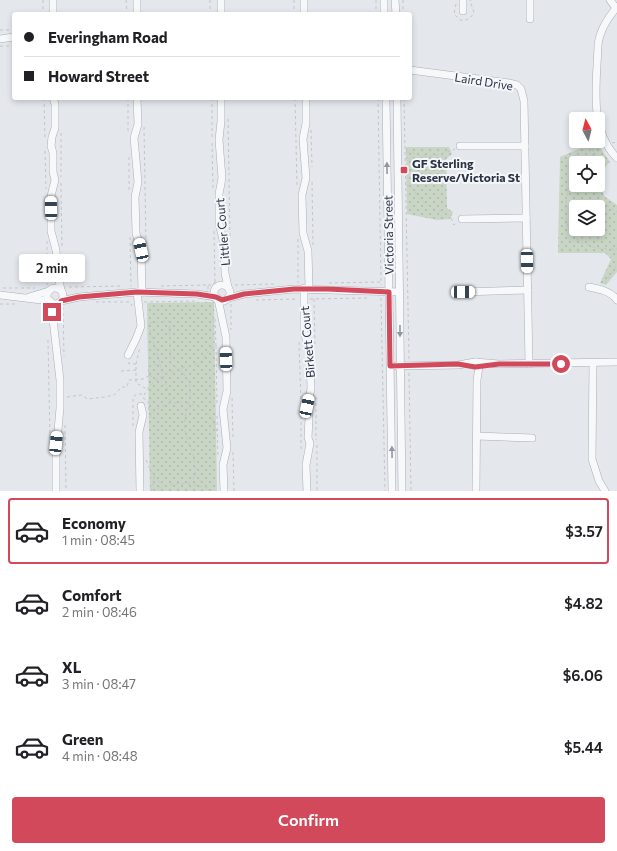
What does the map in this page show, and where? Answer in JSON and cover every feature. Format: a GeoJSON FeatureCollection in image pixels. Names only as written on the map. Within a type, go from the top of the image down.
{"type":"FeatureCollection","features":[{"type":"Feature","properties":{"kind":"street"},"geometry":{"type":"LineString","coordinates":[[53,0],[53,12]]}},
{"type":"Feature","properties":{"kind":"street"},"geometry":{"type":"LineString","coordinates":[[137,0],[137,12]]}},
{"type":"Feature","properties":{"kind":"street"},"geometry":{"type":"LineString","coordinates":[[220,12],[221,0]]}},
{"type":"Feature","properties":{"kind":"street"},"geometry":{"type":"LineString","coordinates":[[304,0],[304,12]]}},
{"type":"Feature","properties":{"kind":"street"},"geometry":{"type":"LineString","coordinates":[[384,0],[384,12]]}},
{"type":"Feature","properties":{"kind":"street"},"geometry":{"type":"LineString","coordinates":[[395,0],[396,12]]}},
{"type":"Feature","properties":{"kind":"street"},"geometry":{"type":"LineString","coordinates":[[463,0],[463,11]]}},
{"type":"Feature","properties":{"kind":"street"},"geometry":{"type":"LineString","coordinates":[[530,0],[530,19]]}},
{"type":"Feature","properties":{"kind":"street"},"geometry":{"type":"LineString","coordinates":[[597,112],[598,45],[604,24],[617,8],[610,0]]}},
{"type":"Feature","properties":{"kind":"street"},"geometry":{"type":"LineString","coordinates":[[0,39],[12,37]]}},
{"type":"Feature","properties":{"kind":"street","name":"Laird Drive"},"geometry":{"type":"LineString","coordinates":[[412,70],[509,83],[517,85],[524,95],[529,364]]}},
{"type":"Feature","properties":{"kind":"street"},"geometry":{"type":"LineString","coordinates":[[54,100],[55,128],[52,137],[53,172],[55,180],[51,196],[51,231],[56,250],[58,275],[63,297],[54,319]]}},
{"type":"Feature","properties":{"kind":"street"},"geometry":{"type":"LineString","coordinates":[[129,358],[141,326],[140,312],[137,302],[140,290],[141,250],[136,233],[134,197],[138,182],[134,138],[138,124],[137,100]]}},
{"type":"Feature","properties":{"kind":"street","name":"Littler Court"},"geometry":{"type":"LineString","coordinates":[[217,287],[223,279],[225,273],[224,244],[219,223],[219,194],[222,178],[219,151],[222,120],[221,100]]}},
{"type":"Feature","properties":{"kind":"street","name":"Birkett Court"},"geometry":{"type":"LineString","coordinates":[[306,100],[306,123],[303,139],[308,167],[302,195],[303,233],[308,251],[304,332],[310,353],[311,389],[307,406],[309,418],[308,438],[310,447],[306,465],[307,491]]}},
{"type":"Feature","properties":{"kind":"street","name":"Victoria Street"},"geometry":{"type":"LineString","coordinates":[[386,100],[392,491]]}},
{"type":"Feature","properties":{"kind":"street","name":"Victoria Street"},"geometry":{"type":"LineString","coordinates":[[397,100],[402,491]]}},
{"type":"Feature","properties":{"kind":"street"},"geometry":{"type":"LineString","coordinates":[[605,141],[617,158]]}},
{"type":"Feature","properties":{"kind":"street"},"geometry":{"type":"LineString","coordinates":[[460,146],[525,146]]}},
{"type":"Feature","properties":{"kind":"street"},"geometry":{"type":"LineString","coordinates":[[462,219],[526,218]]}},
{"type":"Feature","properties":{"kind":"street","name":"Littler Court"},"geometry":{"type":"LineString","coordinates":[[225,273],[231,287]]}},
{"type":"Feature","properties":{"kind":"street"},"geometry":{"type":"LineString","coordinates":[[56,491],[56,452],[60,408],[60,380],[54,319],[48,296],[48,289],[58,275]]}},
{"type":"Feature","properties":{"kind":"street"},"geometry":{"type":"LineString","coordinates":[[198,298],[223,285],[231,287],[244,294]]}},
{"type":"Feature","properties":{"kind":"street"},"geometry":{"type":"LineString","coordinates":[[217,287],[215,293],[217,298],[218,314],[226,337],[227,391],[223,409],[227,448],[223,465],[224,491]]}},
{"type":"Feature","properties":{"kind":"street"},"geometry":{"type":"LineString","coordinates":[[218,314],[230,294],[231,287]]}},
{"type":"Feature","properties":{"kind":"street"},"geometry":{"type":"LineString","coordinates":[[589,287],[604,290],[617,300]]}},
{"type":"Feature","properties":{"kind":"street"},"geometry":{"type":"LineString","coordinates":[[26,297],[48,289],[56,288],[79,297]]}},
{"type":"Feature","properties":{"kind":"street"},"geometry":{"type":"LineString","coordinates":[[0,295],[26,297],[55,303],[79,297],[140,290],[198,298],[217,298],[222,300],[244,294],[306,288],[400,292]]}},
{"type":"Feature","properties":{"kind":"street"},"geometry":{"type":"LineString","coordinates":[[463,292],[528,290]]}},
{"type":"Feature","properties":{"kind":"street"},"geometry":{"type":"LineString","coordinates":[[390,366],[617,362]]}},
{"type":"Feature","properties":{"kind":"street"},"geometry":{"type":"LineString","coordinates":[[593,363],[592,459],[599,481],[605,491]]}},
{"type":"Feature","properties":{"kind":"street"},"geometry":{"type":"LineString","coordinates":[[476,491],[478,436],[477,365]]}},
{"type":"Feature","properties":{"kind":"street"},"geometry":{"type":"LineString","coordinates":[[140,491],[139,432],[143,415],[141,406]]}},
{"type":"Feature","properties":{"kind":"street"},"geometry":{"type":"LineString","coordinates":[[478,436],[532,438]]}},
{"type":"Feature","properties":{"kind":"path"},"geometry":{"type":"LineString","coordinates":[[43,0],[43,12]]}},
{"type":"Feature","properties":{"kind":"path"},"geometry":{"type":"LineString","coordinates":[[126,0],[126,12]]}},
{"type":"Feature","properties":{"kind":"path"},"geometry":{"type":"LineString","coordinates":[[210,0],[210,12]]}},
{"type":"Feature","properties":{"kind":"path"},"geometry":{"type":"LineString","coordinates":[[294,0],[294,12]]}},
{"type":"Feature","properties":{"kind":"path"},"geometry":{"type":"LineString","coordinates":[[376,0],[376,12]]}},
{"type":"Feature","properties":{"kind":"path"},"geometry":{"type":"LineString","coordinates":[[403,0],[403,12]]}},
{"type":"Feature","properties":{"kind":"path"},"geometry":{"type":"LineString","coordinates":[[0,30],[12,30]]}},
{"type":"Feature","properties":{"kind":"path"},"geometry":{"type":"LineString","coordinates":[[0,46],[12,46]]}},
{"type":"Feature","properties":{"kind":"path"},"geometry":{"type":"LineString","coordinates":[[44,100],[46,191]]}},
{"type":"Feature","properties":{"kind":"path"},"geometry":{"type":"LineString","coordinates":[[378,100],[381,282]]}},
{"type":"Feature","properties":{"kind":"path"},"geometry":{"type":"LineString","coordinates":[[404,100],[411,491]]}},
{"type":"Feature","properties":{"kind":"path"},"geometry":{"type":"LineString","coordinates":[[228,114],[230,242]]}},
{"type":"Feature","properties":{"kind":"path"},"geometry":{"type":"LineString","coordinates":[[144,122],[146,247]]}},
{"type":"Feature","properties":{"kind":"path"},"geometry":{"type":"LineString","coordinates":[[60,129],[62,253]]}},
{"type":"Feature","properties":{"kind":"path"},"geometry":{"type":"LineString","coordinates":[[308,167],[311,129]]}},
{"type":"Feature","properties":{"kind":"path"},"geometry":{"type":"LineString","coordinates":[[405,152],[413,152],[425,156],[439,154],[460,146]]}},
{"type":"Feature","properties":{"kind":"path"},"geometry":{"type":"LineString","coordinates":[[584,156],[591,148]]}},
{"type":"Feature","properties":{"kind":"path"},"geometry":{"type":"LineString","coordinates":[[312,183],[313,245]]}},
{"type":"Feature","properties":{"kind":"path"},"geometry":{"type":"LineString","coordinates":[[406,185],[414,189],[424,202],[446,214],[452,215],[454,225],[462,219]]}},
{"type":"Feature","properties":{"kind":"path"},"geometry":{"type":"LineString","coordinates":[[568,187],[565,206],[567,227],[571,233],[585,244],[617,249]]}},
{"type":"Feature","properties":{"kind":"path"},"geometry":{"type":"LineString","coordinates":[[597,192],[600,198],[617,212]]}},
{"type":"Feature","properties":{"kind":"path"},"geometry":{"type":"LineString","coordinates":[[47,237],[48,289]]}},
{"type":"Feature","properties":{"kind":"path"},"geometry":{"type":"LineString","coordinates":[[612,249],[617,254]]}},
{"type":"Feature","properties":{"kind":"path"},"geometry":{"type":"LineString","coordinates":[[604,290],[605,284],[617,264]]}},
{"type":"Feature","properties":{"kind":"path"},"geometry":{"type":"LineString","coordinates":[[231,287],[277,284]]}},
{"type":"Feature","properties":{"kind":"path"},"geometry":{"type":"LineString","coordinates":[[69,287],[123,286]]}},
{"type":"Feature","properties":{"kind":"path"},"geometry":{"type":"LineString","coordinates":[[131,286],[140,290]]}},
{"type":"Feature","properties":{"kind":"path"},"geometry":{"type":"LineString","coordinates":[[0,288],[35,288]]}},
{"type":"Feature","properties":{"kind":"path"},"geometry":{"type":"LineString","coordinates":[[137,302],[198,298]]}},
{"type":"Feature","properties":{"kind":"path"},"geometry":{"type":"LineString","coordinates":[[381,298],[385,491]]}},
{"type":"Feature","properties":{"kind":"path"},"geometry":{"type":"LineString","coordinates":[[92,302],[130,302],[133,309]]}},
{"type":"Feature","properties":{"kind":"path"},"geometry":{"type":"LineString","coordinates":[[217,408],[216,346],[218,314]]}},
{"type":"Feature","properties":{"kind":"path"},"geometry":{"type":"LineString","coordinates":[[171,402],[148,323],[169,321],[171,364],[180,369],[190,385],[185,431],[193,453],[196,476],[210,491]]}},
{"type":"Feature","properties":{"kind":"path"},"geometry":{"type":"LineString","coordinates":[[48,337],[50,445]]}},
{"type":"Feature","properties":{"kind":"path"},"geometry":{"type":"LineString","coordinates":[[136,339],[140,344],[136,364],[136,380],[137,384],[148,390]]}},
{"type":"Feature","properties":{"kind":"path"},"geometry":{"type":"LineString","coordinates":[[299,339],[300,403]]}},
{"type":"Feature","properties":{"kind":"path"},"geometry":{"type":"LineString","coordinates":[[144,394],[164,375],[199,363],[212,347],[216,346]]}},
{"type":"Feature","properties":{"kind":"path"},"geometry":{"type":"LineString","coordinates":[[129,358],[129,364],[136,364]]}},
{"type":"Feature","properties":{"kind":"path"},"geometry":{"type":"LineString","coordinates":[[157,380],[150,375],[148,367],[160,364]]}},
{"type":"Feature","properties":{"kind":"path"},"geometry":{"type":"LineString","coordinates":[[121,371],[136,370]]}},
{"type":"Feature","properties":{"kind":"path"},"geometry":{"type":"LineString","coordinates":[[65,397],[76,397],[81,395],[91,399],[114,395],[122,388],[127,387],[129,380],[143,379],[150,375]]}},
{"type":"Feature","properties":{"kind":"path"},"geometry":{"type":"LineString","coordinates":[[148,421],[155,411],[171,402],[189,403],[197,406],[207,413],[214,423],[217,432],[217,416]]}},
{"type":"Feature","properties":{"kind":"path"},"geometry":{"type":"LineString","coordinates":[[301,411],[301,451]]}},
{"type":"Feature","properties":{"kind":"path"},"geometry":{"type":"LineString","coordinates":[[145,455],[151,472],[163,486]]}},
{"type":"Feature","properties":{"kind":"path"},"geometry":{"type":"LineString","coordinates":[[152,491],[154,476]]}},
{"type":"Feature","properties":{"kind":"path"},"geometry":{"type":"LineString","coordinates":[[188,483],[196,476]]}},
{"type":"Feature","properties":{"kind":"path"},"geometry":{"type":"LineString","coordinates":[[152,491],[163,486],[188,483],[207,488]]}},
{"type":"Feature","properties":{"kind":"green space"},"geometry":{"type":"Polygon","coordinates":[[[406,147],[449,147],[452,154],[446,159],[447,208],[453,212],[450,219],[437,220],[407,214],[406,147]]]}},
{"type":"Feature","properties":{"kind":"green space"},"geometry":{"type":"Polygon","coordinates":[[[581,148],[601,148],[610,162],[605,167],[605,156],[569,156],[569,192],[603,192],[604,196],[617,205],[617,272],[606,285],[600,283],[611,259],[605,253],[558,253],[560,157],[581,148]]]}},
{"type":"Feature","properties":{"kind":"green space"},"geometry":{"type":"Polygon","coordinates":[[[214,302],[217,491],[150,491],[147,303],[214,302]]]}},
{"type":"Feature","properties":{"kind":"place","name":"GF Sterling Reserve/Victoria St"},"geometry":{"type":"Point","coordinates":[404,170]}},
{"type":"Feature","properties":{"kind":"route"},"geometry":{"type":"LineString","coordinates":[[52,312],[54,319],[61,301],[79,297],[125,292],[197,294],[216,297],[220,300],[226,300],[228,298],[244,294],[309,288],[364,292],[389,292],[390,366],[458,364],[479,367],[499,364],[561,364]]}}]}
